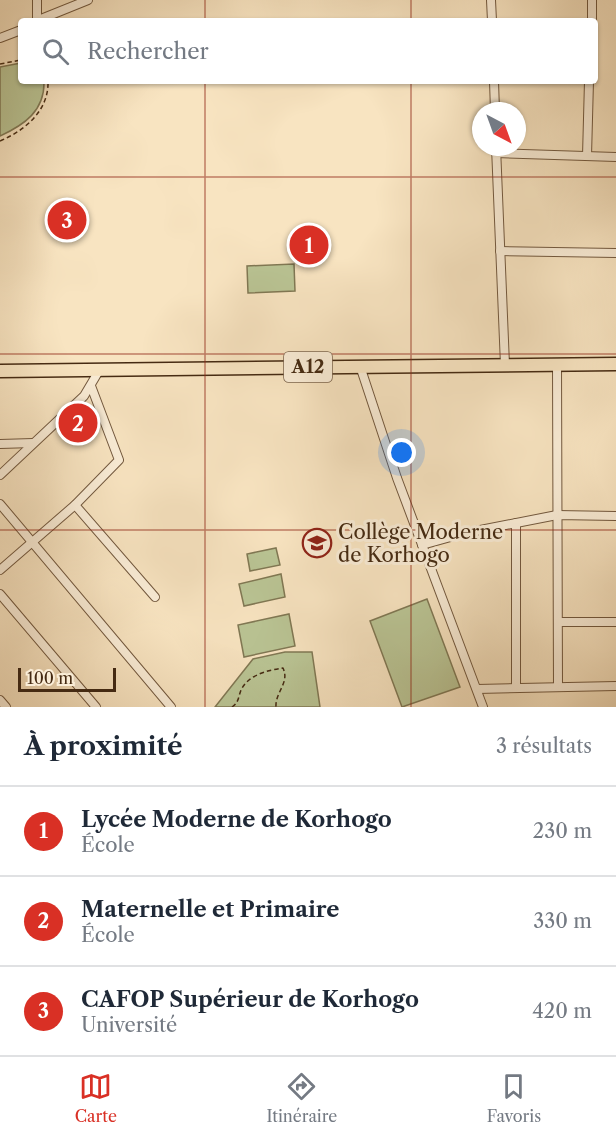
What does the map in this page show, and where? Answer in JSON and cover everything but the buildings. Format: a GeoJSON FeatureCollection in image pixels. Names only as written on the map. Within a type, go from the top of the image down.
{"type":"FeatureCollection","features":[{"type":"Feature","properties":{"kind":"main road","name":"A12"},"geometry":{"type":"LineString","coordinates":[[0,371],[616,364]]}},
{"type":"Feature","properties":{"kind":"street"},"geometry":{"type":"LineString","coordinates":[[37,0],[37,18]]}},
{"type":"Feature","properties":{"kind":"street"},"geometry":{"type":"LineString","coordinates":[[44,18],[88,0]]}},
{"type":"Feature","properties":{"kind":"street"},"geometry":{"type":"LineString","coordinates":[[491,0],[492,18]]}},
{"type":"Feature","properties":{"kind":"street"},"geometry":{"type":"LineString","coordinates":[[592,0],[592,18]]}},
{"type":"Feature","properties":{"kind":"street"},"geometry":{"type":"LineString","coordinates":[[0,38],[18,31]]}},
{"type":"Feature","properties":{"kind":"street"},"geometry":{"type":"LineString","coordinates":[[494,84],[495,102]]}},
{"type":"Feature","properties":{"kind":"street"},"geometry":{"type":"LineString","coordinates":[[587,156],[590,84]]}},
{"type":"Feature","properties":{"kind":"street"},"geometry":{"type":"LineString","coordinates":[[526,152],[616,157]]}},
{"type":"Feature","properties":{"kind":"street"},"geometry":{"type":"LineString","coordinates":[[496,156],[505,365]]}},
{"type":"Feature","properties":{"kind":"street"},"geometry":{"type":"LineString","coordinates":[[500,251],[616,253]]}},
{"type":"Feature","properties":{"kind":"street"},"geometry":{"type":"LineString","coordinates":[[556,365],[558,686]]}},
{"type":"Feature","properties":{"kind":"street"},"geometry":{"type":"LineString","coordinates":[[360,366],[422,545],[483,707]]}},
{"type":"Feature","properties":{"kind":"street"},"geometry":{"type":"LineString","coordinates":[[0,475],[91,386],[100,369]]}},
{"type":"Feature","properties":{"kind":"street"},"geometry":{"type":"LineString","coordinates":[[0,570],[75,505],[119,460],[91,386]]}},
{"type":"Feature","properties":{"kind":"street"},"geometry":{"type":"LineString","coordinates":[[0,444],[33,443]]}},
{"type":"Feature","properties":{"kind":"street"},"geometry":{"type":"LineString","coordinates":[[0,504],[171,707]]}},
{"type":"Feature","properties":{"kind":"street"},"geometry":{"type":"LineString","coordinates":[[75,505],[155,597]]}},
{"type":"Feature","properties":{"kind":"street"},"geometry":{"type":"LineString","coordinates":[[422,545],[558,515],[616,516]]}},
{"type":"Feature","properties":{"kind":"street"},"geometry":{"type":"LineString","coordinates":[[516,523],[516,687]]}},
{"type":"Feature","properties":{"kind":"street"},"geometry":{"type":"LineString","coordinates":[[0,594],[96,707]]}},
{"type":"Feature","properties":{"kind":"street"},"geometry":{"type":"LineString","coordinates":[[559,622],[616,622]]}},
{"type":"Feature","properties":{"kind":"street"},"geometry":{"type":"LineString","coordinates":[[477,689],[616,686]]}},
{"type":"Feature","properties":{"kind":"street"},"geometry":{"type":"LineString","coordinates":[[0,700],[6,707]]}},
{"type":"Feature","properties":{"kind":"path"},"geometry":{"type":"LineString","coordinates":[[0,64],[18,61]]}},
{"type":"Feature","properties":{"kind":"path"},"geometry":{"type":"LineString","coordinates":[[0,141],[26,127],[46,103],[48,84]]}},
{"type":"Feature","properties":{"kind":"path"},"geometry":{"type":"LineString","coordinates":[[232,707],[238,702],[241,689],[258,674],[283,668],[285,681],[276,701],[276,707]]}},
{"type":"Feature","properties":{"kind":"green space"},"geometry":{"type":"Polygon","coordinates":[[[18,64],[18,84],[44,84],[37,109],[25,122],[0,136],[0,67],[18,64]]]}},
{"type":"Feature","properties":{"kind":"green space"},"geometry":{"type":"Polygon","coordinates":[[[294,264],[295,291],[248,293],[247,266],[294,264]]]}},
{"type":"Feature","properties":{"kind":"green space"},"geometry":{"type":"Polygon","coordinates":[[[276,548],[280,565],[250,571],[247,554],[276,548]]]}},
{"type":"Feature","properties":{"kind":"green space"},"geometry":{"type":"Polygon","coordinates":[[[281,574],[285,597],[244,606],[239,584],[281,574]]]}},
{"type":"Feature","properties":{"kind":"green space"},"geometry":{"type":"Polygon","coordinates":[[[427,599],[460,687],[402,707],[370,621],[427,599]]]}},
{"type":"Feature","properties":{"kind":"green space"},"geometry":{"type":"Polygon","coordinates":[[[289,614],[295,646],[244,657],[238,625],[289,614]]]}},
{"type":"Feature","properties":{"kind":"green space"},"geometry":{"type":"Polygon","coordinates":[[[285,652],[312,652],[320,707],[215,707],[253,659],[285,652]]]}},
{"type":"Feature","properties":{"kind":"place","name":"CAFOP Supérieur de Korhogo"},"geometry":{"type":"Point","coordinates":[67,220]}},
{"type":"Feature","properties":{"kind":"place","name":"Lycée Moderne de Korhogo"},"geometry":{"type":"Point","coordinates":[309,245]}},
{"type":"Feature","properties":{"kind":"place","name":"Maternelle et Primaire"},"geometry":{"type":"Point","coordinates":[78,423]}},
{"type":"Feature","properties":{"kind":"place","name":"Collège Moderne de Korhogo"},"geometry":{"type":"Point","coordinates":[317,543]}}]}
